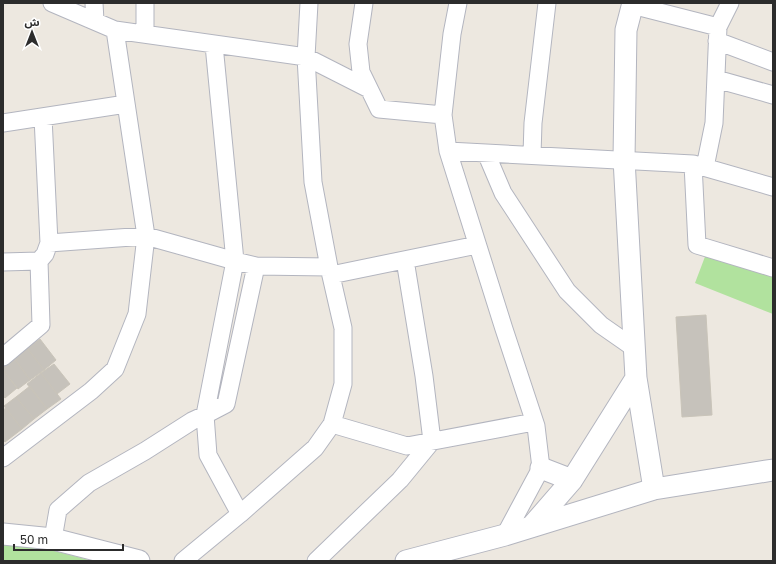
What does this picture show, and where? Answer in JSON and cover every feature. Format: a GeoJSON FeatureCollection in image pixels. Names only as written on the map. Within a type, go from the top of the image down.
{"type":"FeatureCollection","features":[{"type":"Feature","properties":{"kind":"street"},"geometry":{"type":"LineString","coordinates":[[52,3],[115,30],[306,57],[369,89]]}},
{"type":"Feature","properties":{"kind":"street"},"geometry":{"type":"LineString","coordinates":[[94,3],[95,21]]}},
{"type":"Feature","properties":{"kind":"street"},"geometry":{"type":"LineString","coordinates":[[145,3],[145,34]]}},
{"type":"Feature","properties":{"kind":"street"},"geometry":{"type":"LineString","coordinates":[[183,561],[240,514],[315,448],[332,424],[343,384],[343,328],[330,271],[313,182],[306,57],[309,3]]}},
{"type":"Feature","properties":{"kind":"street"},"geometry":{"type":"LineString","coordinates":[[364,3],[358,44],[361,72],[379,109],[443,115]]}},
{"type":"Feature","properties":{"kind":"street"},"geometry":{"type":"LineString","coordinates":[[458,3],[452,34],[443,115],[448,151],[534,422],[541,468],[505,535]]}},
{"type":"Feature","properties":{"kind":"street"},"geometry":{"type":"LineString","coordinates":[[532,155],[533,124],[547,3]]}},
{"type":"Feature","properties":{"kind":"street"},"geometry":{"type":"LineString","coordinates":[[730,3],[718,34],[714,124],[699,165],[697,245],[773,268]]}},
{"type":"Feature","properties":{"kind":"street"},"geometry":{"type":"LineString","coordinates":[[654,489],[636,378],[624,159],[626,30],[632,4],[718,34],[773,62]]}},
{"type":"Feature","properties":{"kind":"street"},"geometry":{"type":"LineString","coordinates":[[3,458],[91,391],[115,369],[138,314],[146,236],[115,30]]}},
{"type":"Feature","properties":{"kind":"street"},"geometry":{"type":"LineString","coordinates":[[214,45],[235,262],[205,415],[208,455],[240,514]]}},
{"type":"Feature","properties":{"kind":"street"},"geometry":{"type":"LineString","coordinates":[[716,79],[773,95]]}},
{"type":"Feature","properties":{"kind":"street"},"geometry":{"type":"LineString","coordinates":[[3,124],[126,104]]}},
{"type":"Feature","properties":{"kind":"street"},"geometry":{"type":"LineString","coordinates":[[3,357],[41,325],[39,261],[45,254],[49,243],[43,117]]}},
{"type":"Feature","properties":{"kind":"street"},"geometry":{"type":"LineString","coordinates":[[448,151],[624,159],[699,165],[773,186]]}},
{"type":"Feature","properties":{"kind":"street"},"geometry":{"type":"LineString","coordinates":[[486,153],[503,193],[567,291],[601,325],[634,348]]}},
{"type":"Feature","properties":{"kind":"street"},"geometry":{"type":"LineString","coordinates":[[49,243],[146,236],[235,262],[256,266],[330,271],[405,260],[477,245]]}},
{"type":"Feature","properties":{"kind":"street"},"geometry":{"type":"LineString","coordinates":[[316,561],[400,480],[432,441],[424,376],[405,260]]}},
{"type":"Feature","properties":{"kind":"street"},"geometry":{"type":"LineString","coordinates":[[3,262],[39,261]]}},
{"type":"Feature","properties":{"kind":"street"},"geometry":{"type":"LineString","coordinates":[[53,539],[58,510],[89,483],[145,451],[192,421],[226,404],[256,266]]}},
{"type":"Feature","properties":{"kind":"street"},"geometry":{"type":"LineString","coordinates":[[532,526],[572,480],[636,378]]}},
{"type":"Feature","properties":{"kind":"street"},"geometry":{"type":"LineString","coordinates":[[332,424],[407,446],[534,422]]}},
{"type":"Feature","properties":{"kind":"street"},"geometry":{"type":"LineString","coordinates":[[541,468],[572,480]]}},
{"type":"Feature","properties":{"kind":"street"},"geometry":{"type":"LineString","coordinates":[[406,561],[505,535],[654,489],[773,470]]}},
{"type":"Feature","properties":{"kind":"street"},"geometry":{"type":"LineString","coordinates":[[3,534],[53,539],[139,561]]}},
{"type":"Feature","properties":{"kind":"green space"},"geometry":{"type":"Polygon","coordinates":[[[706,254],[773,273],[773,314],[695,283],[706,254]]]}},
{"type":"Feature","properties":{"kind":"green space"},"geometry":{"type":"Polygon","coordinates":[[[3,544],[55,551],[93,561],[3,561],[3,544]]]}},
{"type":"Feature","properties":{"kind":"building"},"geometry":{"type":"Polygon","coordinates":[[[706,315],[712,415],[682,417],[676,317],[706,315]]]}},
{"type":"Feature","properties":{"kind":"building"},"geometry":{"type":"Polygon","coordinates":[[[40,339],[56,360],[44,370],[27,348],[40,339]]]}},
{"type":"Feature","properties":{"kind":"building"},"geometry":{"type":"Polygon","coordinates":[[[24,344],[44,370],[30,380],[11,354],[24,344]]]}},
{"type":"Feature","properties":{"kind":"building"},"geometry":{"type":"Polygon","coordinates":[[[12,355],[30,380],[18,389],[3,370],[3,362],[12,355]]]}},
{"type":"Feature","properties":{"kind":"building"},"geometry":{"type":"Polygon","coordinates":[[[54,364],[70,384],[57,394],[41,373],[54,364]]]}},
{"type":"Feature","properties":{"kind":"building"},"geometry":{"type":"Polygon","coordinates":[[[3,370],[17,388],[5,398],[3,396],[3,370]]]}},
{"type":"Feature","properties":{"kind":"building"},"geometry":{"type":"Polygon","coordinates":[[[41,373],[61,399],[47,409],[27,384],[41,373]]]}},
{"type":"Feature","properties":{"kind":"building"},"geometry":{"type":"Polygon","coordinates":[[[30,386],[47,409],[34,419],[16,397],[30,386]]]}},
{"type":"Feature","properties":{"kind":"building"},"geometry":{"type":"Polygon","coordinates":[[[16,397],[34,419],[22,429],[4,406],[16,397]]]}},
{"type":"Feature","properties":{"kind":"building"},"geometry":{"type":"Polygon","coordinates":[[[6,408],[22,429],[5,442],[3,440],[3,410],[6,408]]]}}]}
